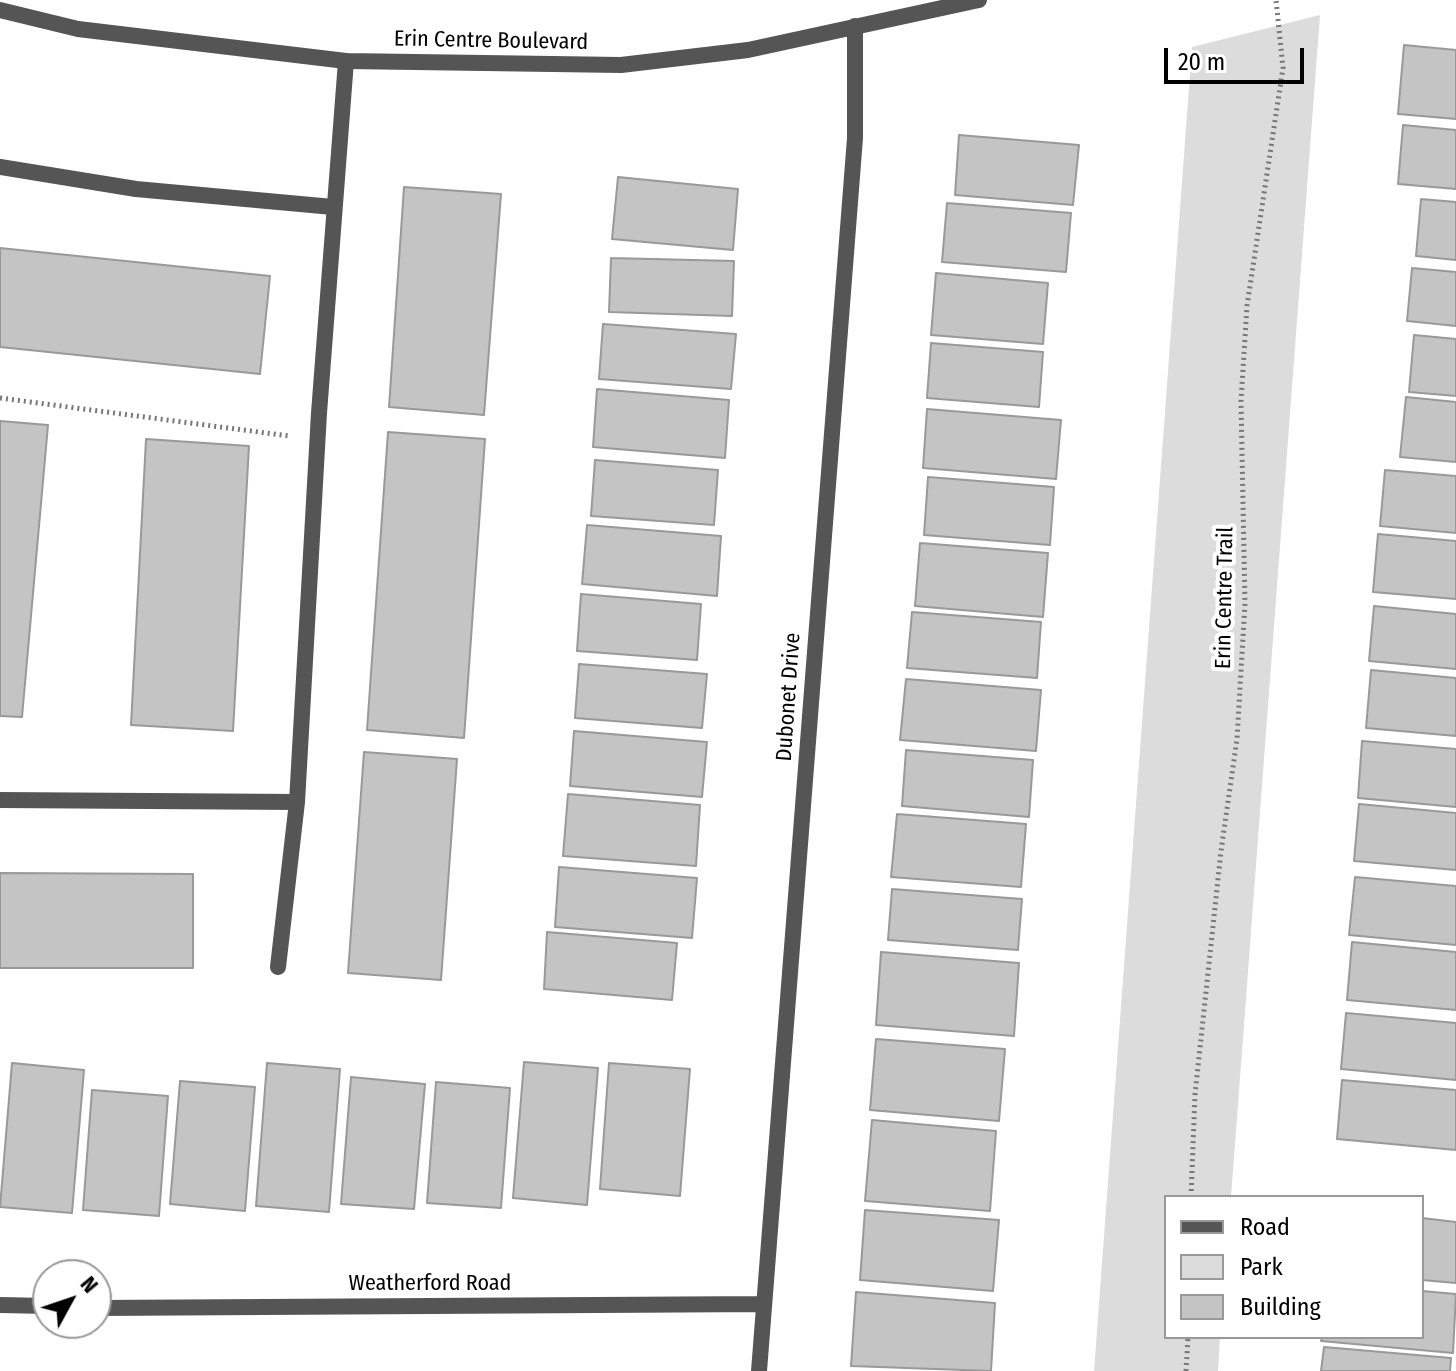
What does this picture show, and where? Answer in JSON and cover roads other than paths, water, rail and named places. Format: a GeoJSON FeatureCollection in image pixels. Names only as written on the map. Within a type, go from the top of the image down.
{"type":"FeatureCollection","features":[{"type":"Feature","properties":{"kind":"street","name":"Erin Centre Boulevard"},"geometry":{"type":"LineString","coordinates":[[0,10],[78,29],[346,61],[621,65],[748,50],[979,0]]}},
{"type":"Feature","properties":{"kind":"street","name":"Dubonet Drive"},"geometry":{"type":"LineString","coordinates":[[759,1371],[855,138],[855,26]]}},
{"type":"Feature","properties":{"kind":"street"},"geometry":{"type":"LineString","coordinates":[[278,967],[297,802],[333,207],[346,61]]}},
{"type":"Feature","properties":{"kind":"street"},"geometry":{"type":"LineString","coordinates":[[0,167],[136,189],[333,207]]}},
{"type":"Feature","properties":{"kind":"street"},"geometry":{"type":"LineString","coordinates":[[0,800],[297,802]]}},
{"type":"Feature","properties":{"kind":"street","name":"Weatherford Road"},"geometry":{"type":"LineString","coordinates":[[112,1308],[764,1304]]}},
{"type":"Feature","properties":{"kind":"street"},"geometry":{"type":"LineString","coordinates":[[0,1305],[32,1306]]}}]}
